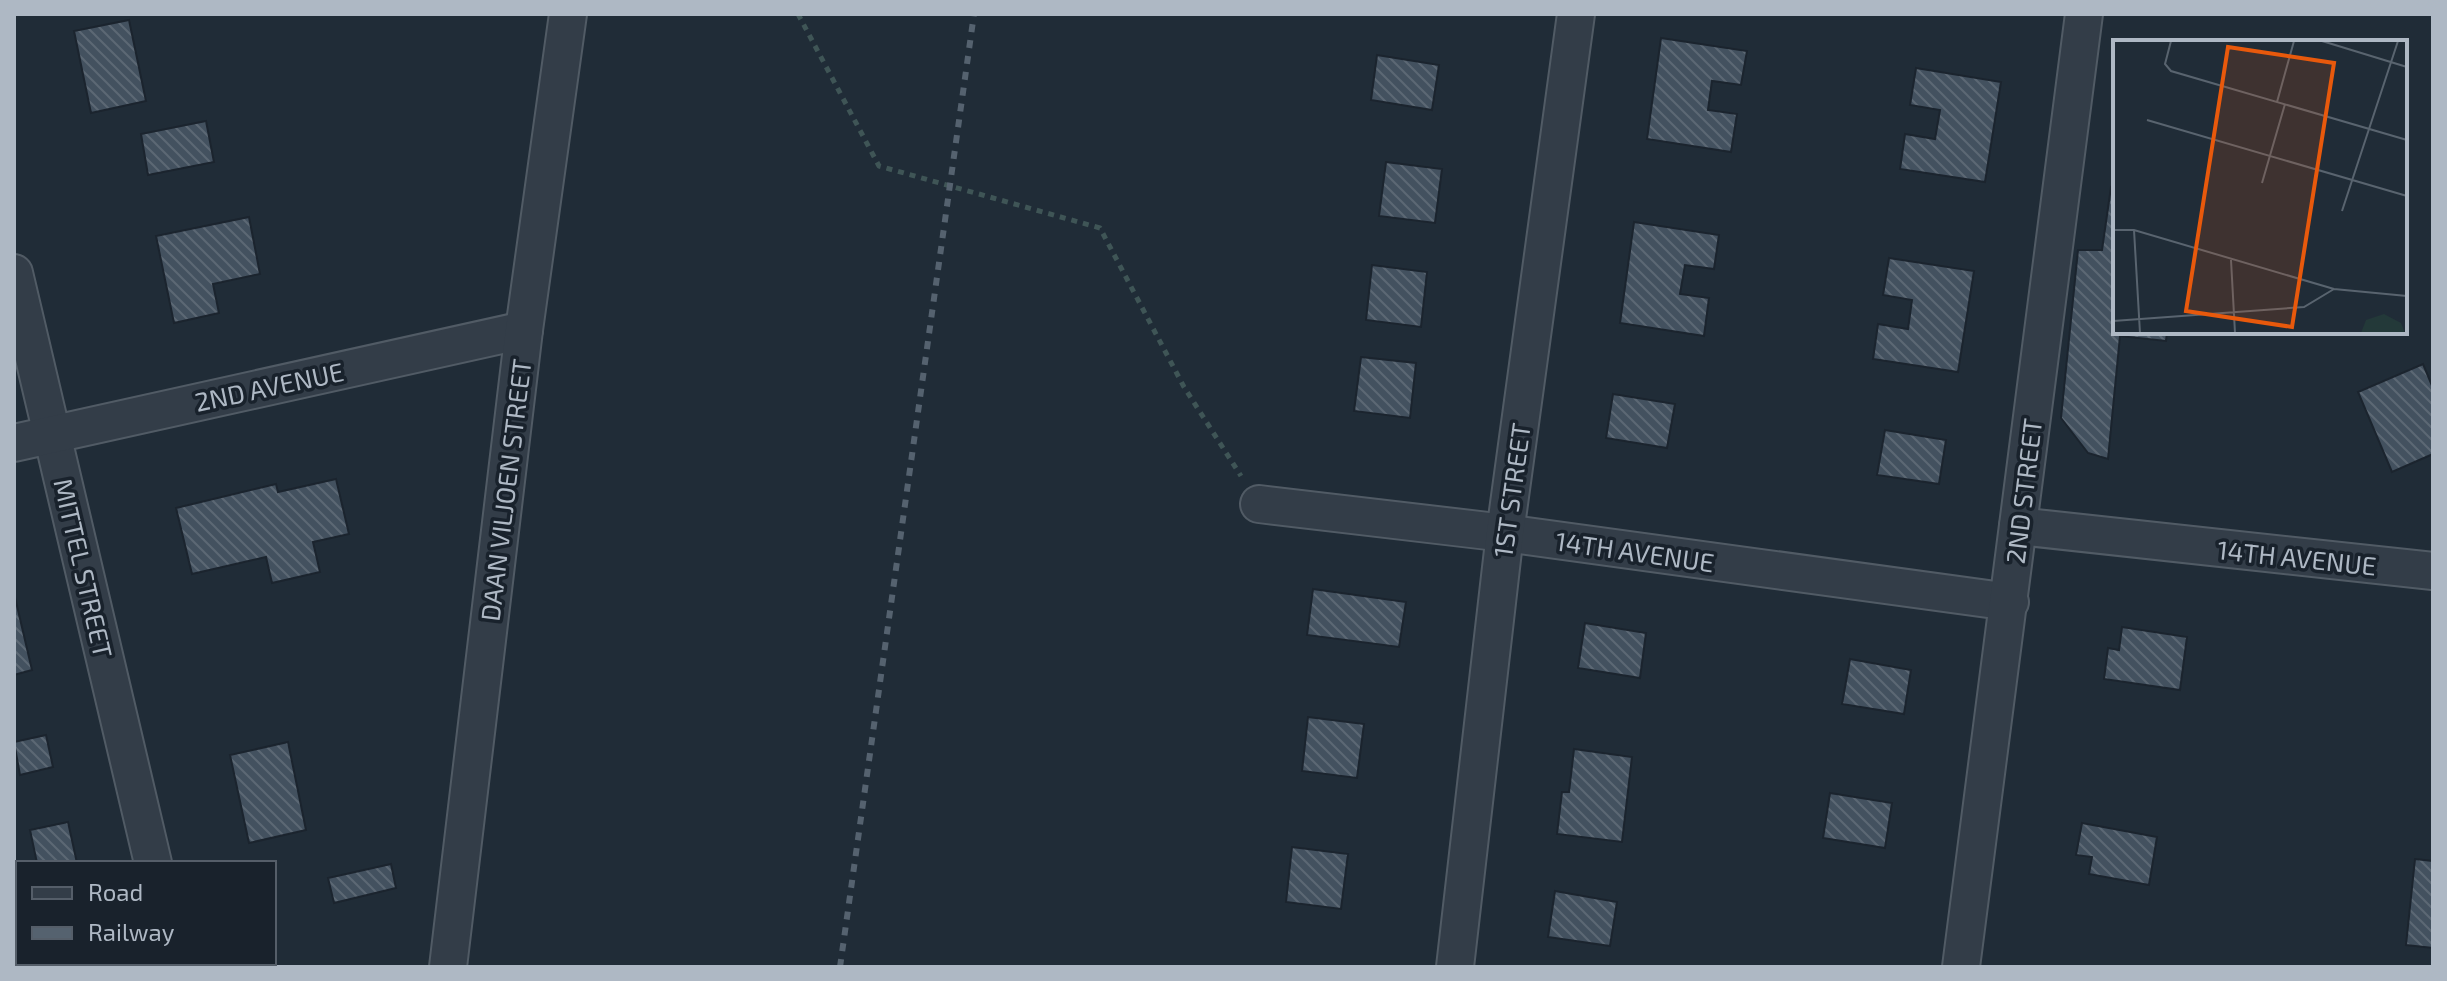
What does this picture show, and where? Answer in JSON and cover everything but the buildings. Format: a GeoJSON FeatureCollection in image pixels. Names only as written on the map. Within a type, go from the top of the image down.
{"type":"FeatureCollection","features":[{"type":"Feature","properties":{"kind":"street","name":"DAAN VILJOEN STREET"},"geometry":{"type":"LineString","coordinates":[[448,967],[524,330],[568,14]]}},
{"type":"Feature","properties":{"kind":"street","name":"1ST STREET"},"geometry":{"type":"LineString","coordinates":[[1455,967],[1505,533],[1576,14]]}},
{"type":"Feature","properties":{"kind":"street","name":"2ND STREET"},"geometry":{"type":"LineString","coordinates":[[1961,967],[2084,14]]}},
{"type":"Feature","properties":{"kind":"street","name":"MITTEL STREET"},"geometry":{"type":"LineString","coordinates":[[14,273],[153,861]]}},
{"type":"Feature","properties":{"kind":"street","name":"2ND AVENUE"},"geometry":{"type":"LineString","coordinates":[[14,443],[524,330]]}},
{"type":"Feature","properties":{"kind":"street","name":"14TH AVENUE"},"geometry":{"type":"LineString","coordinates":[[1259,504],[1505,533],[2010,602]]}},
{"type":"Feature","properties":{"kind":"street","name":"14TH AVENUE"},"geometry":{"type":"LineString","coordinates":[[2018,526],[2433,571]]}},
{"type":"Feature","properties":{"kind":"path"},"geometry":{"type":"LineString","coordinates":[[798,14],[879,166],[1100,228],[1184,387],[1259,504]]}},
{"type":"Feature","properties":{"kind":"railway"},"geometry":{"type":"LineString","coordinates":[[840,967],[974,14]]}}]}
